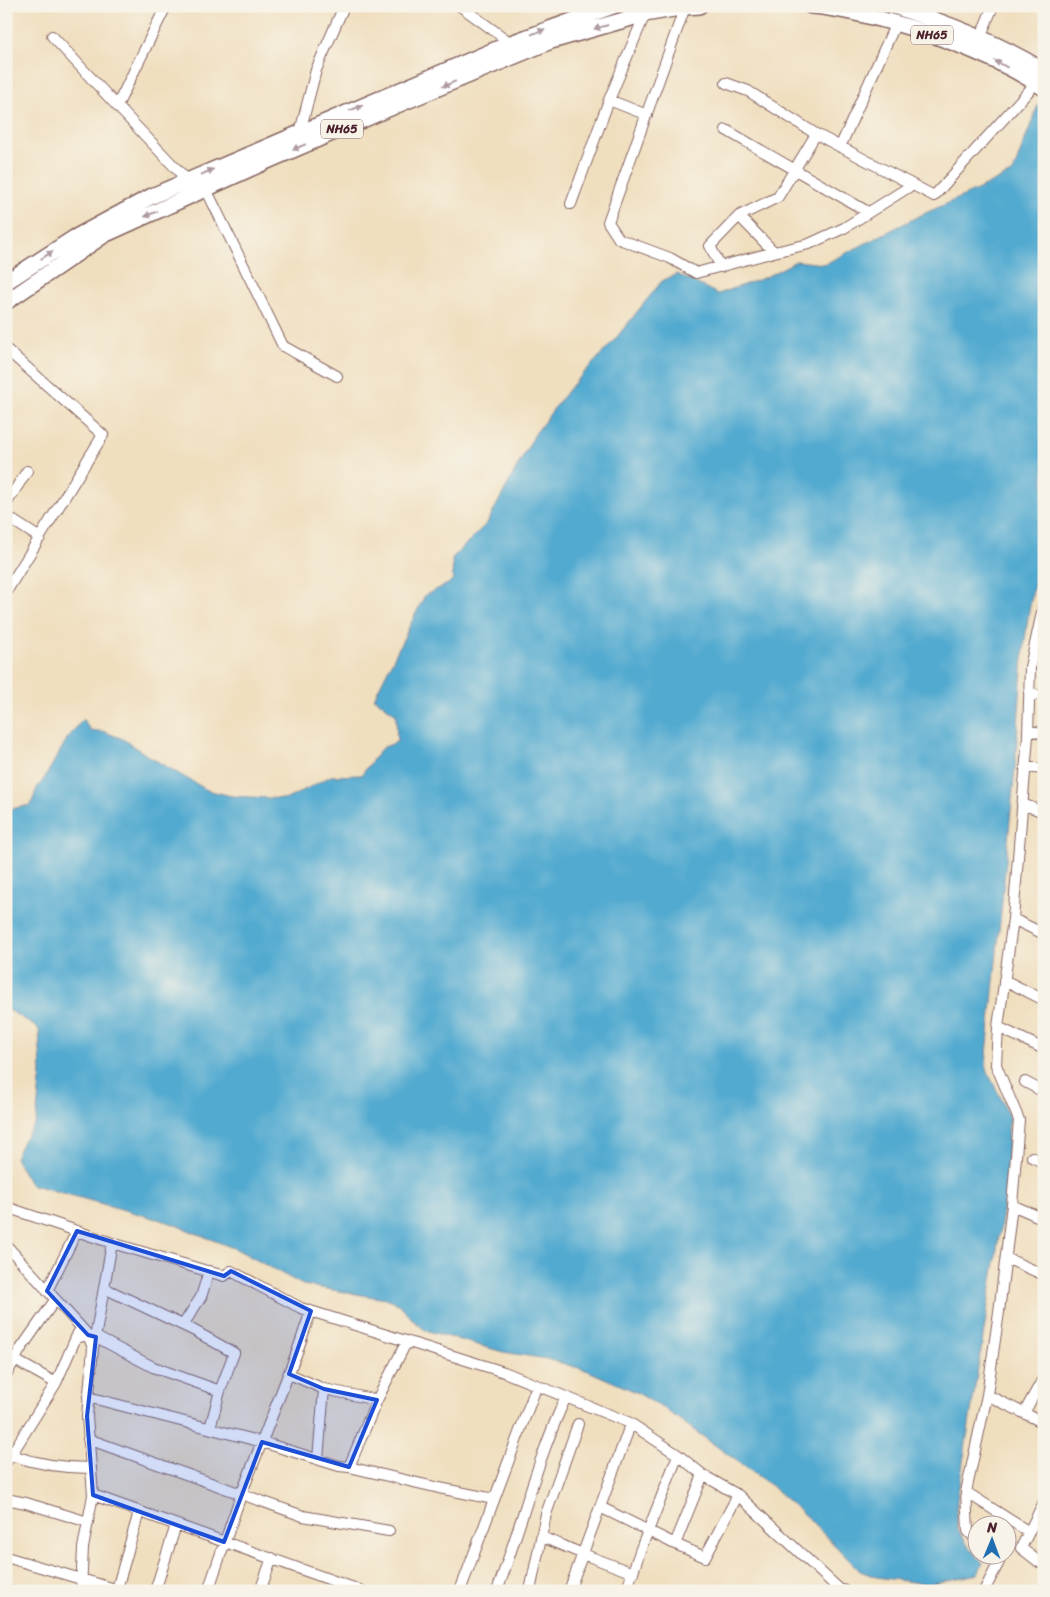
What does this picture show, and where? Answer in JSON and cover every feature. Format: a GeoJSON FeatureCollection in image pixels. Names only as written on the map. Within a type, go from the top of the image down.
{"type":"FeatureCollection","features":[{"type":"Feature","properties":{"kind":"highway","name":"NH65"},"geometry":{"type":"LineString","coordinates":[[6,282],[74,238],[152,196],[511,42],[613,6]]}},
{"type":"Feature","properties":{"kind":"highway","name":"NH65"},"geometry":{"type":"LineString","coordinates":[[811,6],[826,7],[896,23],[979,53],[1041,81]]}},
{"type":"Feature","properties":{"kind":"highway","name":"NH65"},"geometry":{"type":"LineString","coordinates":[[894,6],[940,20],[1020,56],[1041,81]]}},
{"type":"Feature","properties":{"kind":"highway","name":"NH65"},"geometry":{"type":"LineString","coordinates":[[6,302],[104,235],[344,128],[551,41],[645,14],[692,7]]}},
{"type":"Feature","properties":{"kind":"street"},"geometry":{"type":"LineString","coordinates":[[117,106],[166,6]]}},
{"type":"Feature","properties":{"kind":"street"},"geometry":{"type":"LineString","coordinates":[[300,132],[316,70],[344,6]]}},
{"type":"Feature","properties":{"kind":"street"},"geometry":{"type":"LineString","coordinates":[[460,6],[511,42]]}},
{"type":"Feature","properties":{"kind":"street"},"geometry":{"type":"LineString","coordinates":[[980,38],[993,6]]}},
{"type":"Feature","properties":{"kind":"street"},"geometry":{"type":"LineString","coordinates":[[692,7],[648,115],[608,222],[619,239],[670,258],[696,274],[808,244],[844,228],[912,185]]}},
{"type":"Feature","properties":{"kind":"street"},"geometry":{"type":"LineString","coordinates":[[571,204],[609,100],[645,14]]}},
{"type":"Feature","properties":{"kind":"street"},"geometry":{"type":"LineString","coordinates":[[840,147],[896,23]]}},
{"type":"Feature","properties":{"kind":"street"},"geometry":{"type":"LineString","coordinates":[[52,36],[188,181]]}},
{"type":"Feature","properties":{"kind":"street"},"geometry":{"type":"LineString","coordinates":[[726,83],[748,91],[816,134],[934,196],[1041,81]]}},
{"type":"Feature","properties":{"kind":"street"},"geometry":{"type":"LineString","coordinates":[[609,100],[648,115]]}},
{"type":"Feature","properties":{"kind":"street"},"geometry":{"type":"LineString","coordinates":[[726,130],[868,212]]}},
{"type":"Feature","properties":{"kind":"street"},"geometry":{"type":"LineString","coordinates":[[721,267],[710,246],[739,216],[778,197],[816,134]]}},
{"type":"Feature","properties":{"kind":"street"},"geometry":{"type":"LineString","coordinates":[[206,188],[283,346],[337,376]]}},
{"type":"Feature","properties":{"kind":"street"},"geometry":{"type":"LineString","coordinates":[[739,216],[774,252]]}},
{"type":"Feature","properties":{"kind":"street"},"geometry":{"type":"LineString","coordinates":[[6,350],[103,435],[6,592]]}},
{"type":"Feature","properties":{"kind":"street"},"geometry":{"type":"LineString","coordinates":[[6,504],[27,470]]}},
{"type":"Feature","properties":{"kind":"street"},"geometry":{"type":"LineString","coordinates":[[6,516],[40,538]]}},
{"type":"Feature","properties":{"kind":"street"},"geometry":{"type":"LineString","coordinates":[[968,1531],[966,1492],[987,1395],[1006,1258],[1019,1120],[996,1065],[998,1027],[1013,919],[1028,730],[1030,667],[1044,602]]}},
{"type":"Feature","properties":{"kind":"street"},"geometry":{"type":"LineString","coordinates":[[1029,693],[1044,696]]}},
{"type":"Feature","properties":{"kind":"street"},"geometry":{"type":"LineString","coordinates":[[1028,730],[1044,734]]}},
{"type":"Feature","properties":{"kind":"street"},"geometry":{"type":"LineString","coordinates":[[1025,767],[1044,769]]}},
{"type":"Feature","properties":{"kind":"street"},"geometry":{"type":"LineString","coordinates":[[1022,804],[1044,812]]}},
{"type":"Feature","properties":{"kind":"street"},"geometry":{"type":"LineString","coordinates":[[1013,919],[1044,934]]}},
{"type":"Feature","properties":{"kind":"street"},"geometry":{"type":"LineString","coordinates":[[1004,980],[1044,1000]]}},
{"type":"Feature","properties":{"kind":"street"},"geometry":{"type":"LineString","coordinates":[[998,1027],[1044,1049]]}},
{"type":"Feature","properties":{"kind":"street"},"geometry":{"type":"LineString","coordinates":[[1025,1082],[1044,1092]]}},
{"type":"Feature","properties":{"kind":"street"},"geometry":{"type":"LineString","coordinates":[[1032,1157],[1044,1163]]}},
{"type":"Feature","properties":{"kind":"street"},"geometry":{"type":"LineString","coordinates":[[1012,1205],[1044,1220]]}},
{"type":"Feature","properties":{"kind":"street"},"geometry":{"type":"LineString","coordinates":[[6,1207],[112,1243],[224,1276],[231,1271],[301,1308],[504,1372],[630,1423],[678,1455],[703,1475],[738,1495],[839,1589],[846,1591]]}},
{"type":"Feature","properties":{"kind":"street"},"geometry":{"type":"LineString","coordinates":[[47,1291],[77,1231]]}},
{"type":"Feature","properties":{"kind":"street"},"geometry":{"type":"LineString","coordinates":[[81,1591],[83,1548],[93,1495],[87,1416],[92,1355],[88,1334],[104,1288],[112,1243]]}},
{"type":"Feature","properties":{"kind":"street"},"geometry":{"type":"LineString","coordinates":[[7,1248],[88,1334],[153,1367],[220,1391]]}},
{"type":"Feature","properties":{"kind":"street"},"geometry":{"type":"LineString","coordinates":[[1006,1258],[1044,1275]]}},
{"type":"Feature","properties":{"kind":"street"},"geometry":{"type":"LineString","coordinates":[[183,1325],[200,1297],[209,1271]]}},
{"type":"Feature","properties":{"kind":"street"},"geometry":{"type":"LineString","coordinates":[[104,1288],[183,1325],[234,1353],[220,1391],[210,1428]]}},
{"type":"Feature","properties":{"kind":"street"},"geometry":{"type":"LineString","coordinates":[[6,1375],[10,1358],[20,1350],[55,1300]]}},
{"type":"Feature","properties":{"kind":"street"},"geometry":{"type":"LineString","coordinates":[[208,1591],[241,1494],[312,1311]]}},
{"type":"Feature","properties":{"kind":"street"},"geometry":{"type":"LineString","coordinates":[[88,1334],[76,1338],[56,1383],[9,1458],[68,1468],[90,1468]]}},
{"type":"Feature","properties":{"kind":"street"},"geometry":{"type":"LineString","coordinates":[[349,1467],[377,1400],[407,1341]]}},
{"type":"Feature","properties":{"kind":"street"},"geometry":{"type":"LineString","coordinates":[[10,1358],[56,1383]]}},
{"type":"Feature","properties":{"kind":"street"},"geometry":{"type":"LineString","coordinates":[[289,1374],[324,1389],[377,1400]]}},
{"type":"Feature","properties":{"kind":"street"},"geometry":{"type":"LineString","coordinates":[[1024,1413],[1044,1377]]}},
{"type":"Feature","properties":{"kind":"street"},"geometry":{"type":"LineString","coordinates":[[460,1591],[537,1385]]}},
{"type":"Feature","properties":{"kind":"street"},"geometry":{"type":"LineString","coordinates":[[318,1460],[324,1389]]}},
{"type":"Feature","properties":{"kind":"street"},"geometry":{"type":"LineString","coordinates":[[987,1395],[1044,1423]]}},
{"type":"Feature","properties":{"kind":"street"},"geometry":{"type":"LineString","coordinates":[[496,1591],[510,1555],[553,1425],[566,1397]]}},
{"type":"Feature","properties":{"kind":"street"},"geometry":{"type":"LineString","coordinates":[[88,1398],[262,1442],[339,1466],[494,1499]]}},
{"type":"Feature","properties":{"kind":"street"},"geometry":{"type":"LineString","coordinates":[[569,1591],[630,1423]]}},
{"type":"Feature","properties":{"kind":"street"},"geometry":{"type":"LineString","coordinates":[[530,1591],[546,1514],[578,1424]]}},
{"type":"Feature","properties":{"kind":"street"},"geometry":{"type":"LineString","coordinates":[[88,1439],[303,1516],[389,1531]]}},
{"type":"Feature","properties":{"kind":"street"},"geometry":{"type":"LineString","coordinates":[[626,1591],[678,1455]]}},
{"type":"Feature","properties":{"kind":"street"},"geometry":{"type":"LineString","coordinates":[[675,1544],[703,1475]]}},
{"type":"Feature","properties":{"kind":"street"},"geometry":{"type":"LineString","coordinates":[[966,1492],[1029,1532]]}},
{"type":"Feature","properties":{"kind":"street"},"geometry":{"type":"LineString","coordinates":[[93,1495],[362,1591]]}},
{"type":"Feature","properties":{"kind":"street"},"geometry":{"type":"LineString","coordinates":[[600,1508],[705,1557],[738,1495]]}},
{"type":"Feature","properties":{"kind":"street"},"geometry":{"type":"LineString","coordinates":[[6,1499],[26,1503],[88,1522]]}},
{"type":"Feature","properties":{"kind":"street"},"geometry":{"type":"LineString","coordinates":[[1044,1502],[1021,1548],[1039,1562],[1044,1563]]}},
{"type":"Feature","properties":{"kind":"street"},"geometry":{"type":"LineString","coordinates":[[6,1557],[120,1590],[139,1512]]}},
{"type":"Feature","properties":{"kind":"street"},"geometry":{"type":"LineString","coordinates":[[155,1591],[176,1524]]}},
{"type":"Feature","properties":{"kind":"street"},"geometry":{"type":"LineString","coordinates":[[542,1537],[633,1573]]}},
{"type":"Feature","properties":{"kind":"street"},"geometry":{"type":"LineString","coordinates":[[260,1591],[272,1558]]}},
{"type":"Feature","properties":{"kind":"street"},"geometry":{"type":"LineString","coordinates":[[984,1591],[998,1564]]}},
{"type":"Feature","properties":{"kind":"highlighted area"},"geometry":{"type":"Polygon","coordinates":[[[77,1231],[224,1276],[231,1271],[311,1311],[289,1374],[324,1389],[377,1400],[349,1467],[262,1442],[224,1542],[93,1495],[87,1416],[96,1337],[88,1335],[47,1291],[77,1231]]]}},
{"type":"Feature","properties":{"kind":"water"},"geometry":{"type":"Polygon","coordinates":[[[1038,105],[1044,110],[1044,548],[1036,575],[1026,630],[1015,768],[986,1065],[1009,1117],[1005,1199],[957,1500],[957,1529],[968,1546],[968,1564],[983,1564],[978,1574],[928,1584],[876,1577],[860,1571],[810,1520],[769,1484],[666,1410],[636,1392],[586,1370],[547,1359],[503,1352],[425,1330],[392,1300],[303,1285],[238,1250],[168,1222],[30,1184],[15,1158],[23,1141],[36,1122],[41,1072],[39,1029],[6,1008],[6,847],[9,844],[7,822],[10,809],[31,805],[37,788],[67,739],[83,719],[90,730],[105,732],[123,739],[148,756],[207,790],[231,796],[287,799],[331,776],[361,775],[382,748],[397,742],[396,714],[374,698],[425,595],[448,584],[453,579],[452,558],[487,523],[535,434],[567,391],[612,343],[662,281],[677,274],[718,294],[766,277],[796,261],[825,264],[919,216],[1013,172],[1038,105]]]}}]}
